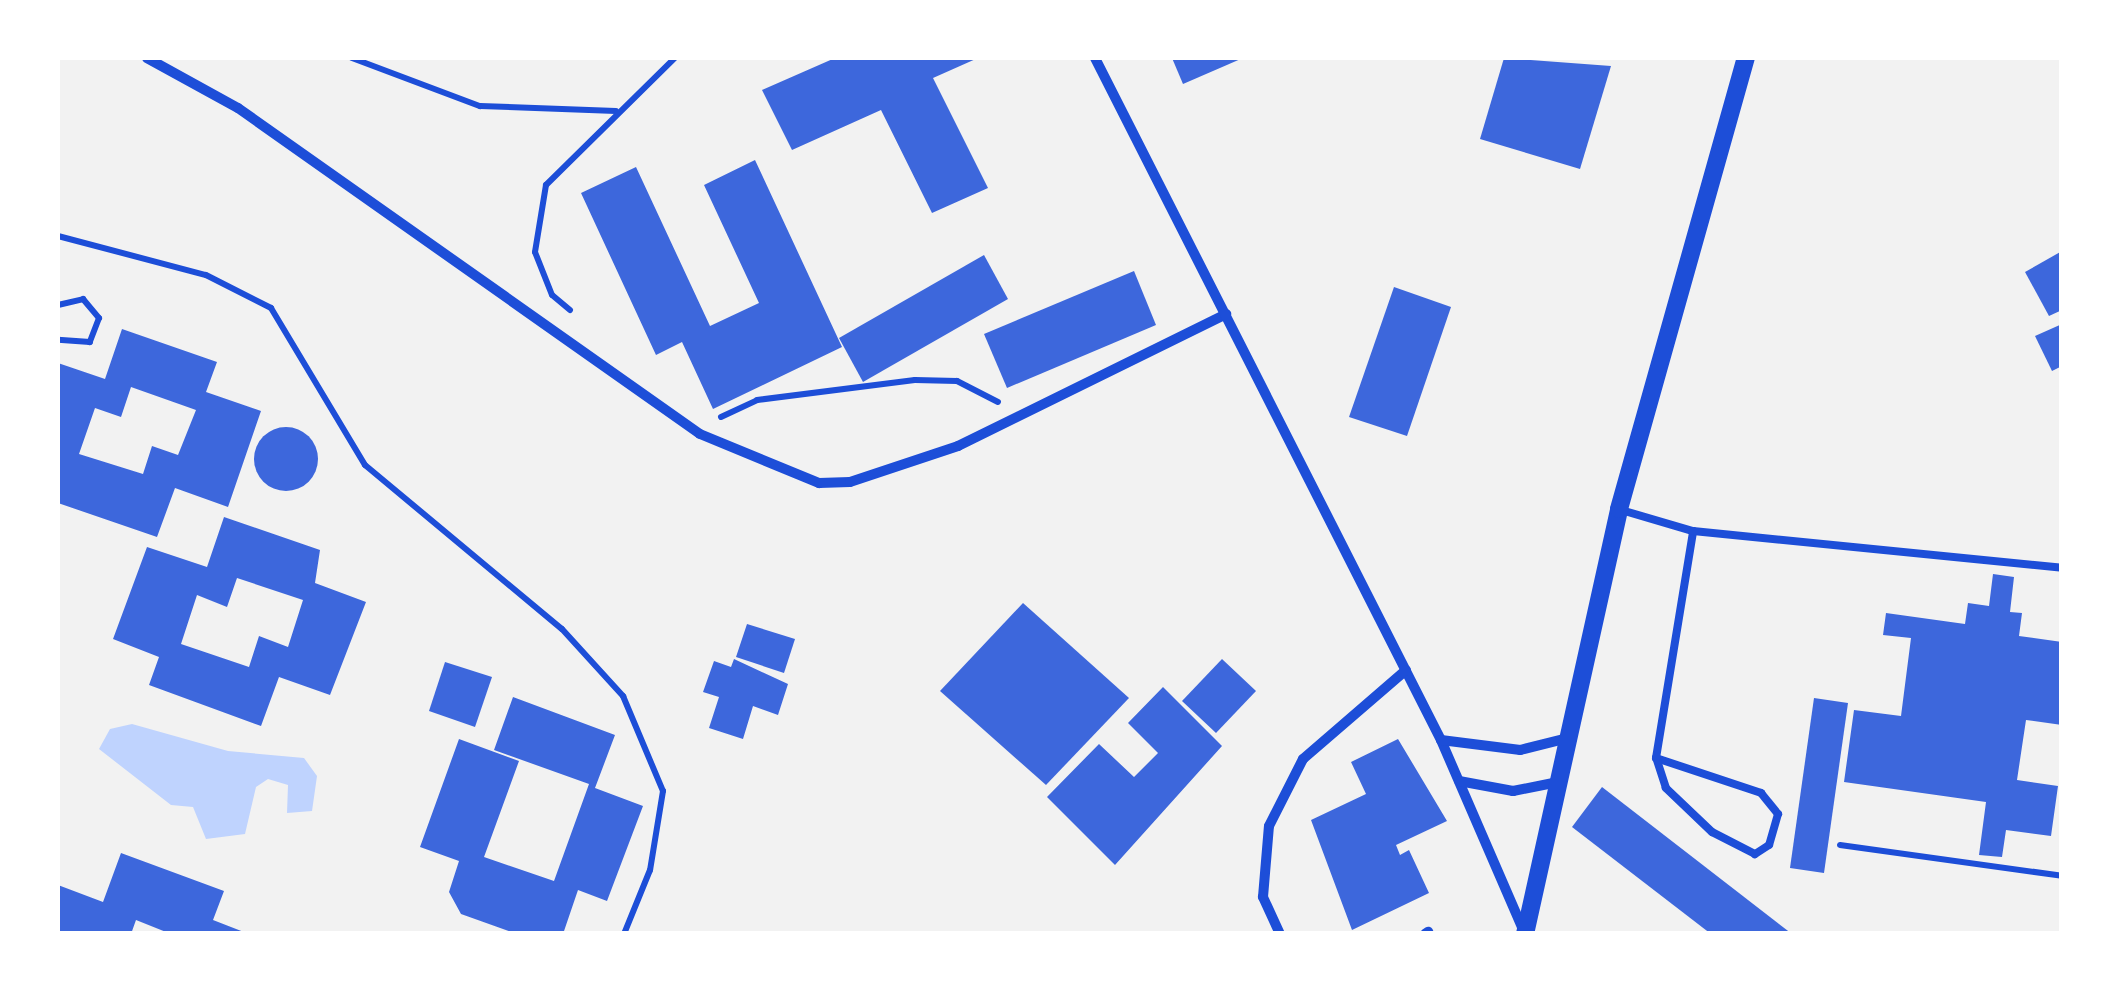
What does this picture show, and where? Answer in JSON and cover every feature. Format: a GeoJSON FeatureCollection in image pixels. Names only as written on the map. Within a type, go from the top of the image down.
{"type":"FeatureCollection","features":[{"type":"Feature","properties":{"kind":"street"},"geometry":{"type":"LineString","coordinates":[[147,58],[238,108],[691,426],[819,483],[850,482],[1020,416],[1226,314]]}},
{"type":"Feature","properties":{"kind":"street"},"geometry":{"type":"LineString","coordinates":[[1095,58],[1441,740],[1525,933]]}},
{"type":"Feature","properties":{"kind":"street"},"geometry":{"type":"LineString","coordinates":[[1525,933],[1619,510],[1746,58]]}},
{"type":"Feature","properties":{"kind":"street"},"geometry":{"type":"LineString","coordinates":[[1280,934],[1263,897],[1269,826],[1302,759],[1406,670]]}},
{"type":"Feature","properties":{"kind":"street"},"geometry":{"type":"LineString","coordinates":[[1441,740],[1520,750],[1568,738]]}},
{"type":"Feature","properties":{"kind":"street"},"geometry":{"type":"LineString","coordinates":[[1459,781],[1513,791],[1558,782]]}},
{"type":"Feature","properties":{"kind":"lane"},"geometry":{"type":"LineString","coordinates":[[1619,510],[1693,531],[2062,568]]}},
{"type":"Feature","properties":{"kind":"lane"},"geometry":{"type":"LineString","coordinates":[[1656,758],[1761,792],[1778,814],[1769,845],[1755,854],[1712,832],[1666,788],[1656,758],[1693,531]]}},
{"type":"Feature","properties":{"kind":"path"},"geometry":{"type":"LineString","coordinates":[[352,58],[480,106],[617,111]]}},
{"type":"Feature","properties":{"kind":"path"},"geometry":{"type":"LineString","coordinates":[[580,318],[552,295],[535,252],[546,185],[674,58]]}},
{"type":"Feature","properties":{"kind":"path"},"geometry":{"type":"LineString","coordinates":[[58,236],[206,275],[271,308],[365,465],[562,629],[624,696],[663,791],[650,870],[624,934]]}},
{"type":"Feature","properties":{"kind":"path"},"geometry":{"type":"LineString","coordinates":[[58,305],[83,299],[99,318],[90,342],[58,340]]}},
{"type":"Feature","properties":{"kind":"path"},"geometry":{"type":"LineString","coordinates":[[691,426],[757,400],[915,380],[958,381],[1020,416]]}},
{"type":"Feature","properties":{"kind":"path"},"geometry":{"type":"LineString","coordinates":[[1840,845],[2062,876]]}},
{"type":"Feature","properties":{"kind":"water"},"geometry":{"type":"Polygon","coordinates":[[[132,724],[228,751],[304,758],[317,776],[312,811],[287,813],[288,785],[268,779],[256,787],[245,834],[206,839],[193,807],[171,805],[99,749],[110,729],[132,724]]]}},
{"type":"Feature","properties":{"kind":"building"},"geometry":{"type":"Polygon","coordinates":[[[835,58],[978,58],[933,78],[988,188],[932,213],[881,110],[792,150],[762,90],[835,58]]]}},
{"type":"Feature","properties":{"kind":"building"},"geometry":{"type":"Polygon","coordinates":[[[1172,58],[1243,58],[1183,84],[1172,58]]]}},
{"type":"Feature","properties":{"kind":"building"},"geometry":{"type":"Polygon","coordinates":[[[1504,58],[1611,66],[1580,169],[1480,139],[1504,58]]]}},
{"type":"Feature","properties":{"kind":"building"},"geometry":{"type":"Polygon","coordinates":[[[755,160],[842,347],[713,409],[682,342],[656,355],[581,193],[636,167],[710,326],[759,303],[704,185],[755,160]]]}},
{"type":"Feature","properties":{"kind":"building"},"geometry":{"type":"Polygon","coordinates":[[[2062,251],[2062,310],[2049,316],[2025,272],[2062,251]]]}},
{"type":"Feature","properties":{"kind":"building"},"geometry":{"type":"Polygon","coordinates":[[[984,255],[1008,299],[863,382],[839,338],[984,255]]]}},
{"type":"Feature","properties":{"kind":"building"},"geometry":{"type":"Polygon","coordinates":[[[1134,271],[1156,325],[1007,388],[984,334],[1134,271]]]}},
{"type":"Feature","properties":{"kind":"building"},"geometry":{"type":"Polygon","coordinates":[[[1394,287],[1451,307],[1407,436],[1349,417],[1394,287]]]}},
{"type":"Feature","properties":{"kind":"building"},"geometry":{"type":"Polygon","coordinates":[[[2062,324],[2062,366],[2052,371],[2035,336],[2062,324]]]}},
{"type":"Feature","properties":{"kind":"building"},"geometry":{"type":"Polygon","coordinates":[[[122,329],[217,362],[206,392],[261,411],[228,507],[175,488],[157,537],[58,503],[58,363],[105,379],[122,329]],[[131,387],[121,417],[95,408],[79,454],[143,474],[152,446],[178,455],[196,410],[131,387]]]}},
{"type":"Feature","properties":{"kind":"building"},"geometry":{"type":"Polygon","coordinates":[[[286,427],[309,436],[318,459],[309,482],[286,491],[263,482],[254,459],[263,436],[286,427]]]}},
{"type":"Feature","properties":{"kind":"building"},"geometry":{"type":"Polygon","coordinates":[[[224,517],[320,550],[315,583],[366,602],[330,695],[279,677],[261,726],[149,685],[159,657],[113,639],[147,547],[207,567],[224,517]],[[237,578],[227,607],[197,595],[181,644],[249,667],[259,636],[288,647],[303,600],[237,578]]]}},
{"type":"Feature","properties":{"kind":"building"},"geometry":{"type":"Polygon","coordinates":[[[1993,574],[2014,577],[2010,612],[2022,613],[2019,636],[2062,642],[2062,725],[2026,720],[2017,780],[2058,786],[2051,836],[2006,830],[2002,857],[1979,855],[1986,802],[1844,782],[1854,710],[1901,716],[1911,638],[1883,635],[1886,613],[1965,624],[1968,603],[1989,606],[1993,574]]]}},
{"type":"Feature","properties":{"kind":"building"},"geometry":{"type":"Polygon","coordinates":[[[1023,603],[1129,698],[1046,785],[940,691],[1023,603]]]}},
{"type":"Feature","properties":{"kind":"building"},"geometry":{"type":"Polygon","coordinates":[[[747,624],[795,639],[784,673],[736,657],[747,624]]]}},
{"type":"Feature","properties":{"kind":"building"},"geometry":{"type":"Polygon","coordinates":[[[734,659],[788,684],[778,715],[753,706],[743,739],[709,728],[719,697],[703,692],[714,661],[731,667],[734,659]]]}},
{"type":"Feature","properties":{"kind":"building"},"geometry":{"type":"Polygon","coordinates":[[[1222,659],[1256,691],[1216,733],[1182,701],[1222,659]]]}},
{"type":"Feature","properties":{"kind":"building"},"geometry":{"type":"Polygon","coordinates":[[[445,662],[492,677],[475,727],[429,711],[445,662]]]}},
{"type":"Feature","properties":{"kind":"building"},"geometry":{"type":"Polygon","coordinates":[[[1163,687],[1222,746],[1115,865],[1047,797],[1099,744],[1134,777],[1158,753],[1128,723],[1163,687]]]}},
{"type":"Feature","properties":{"kind":"building"},"geometry":{"type":"Polygon","coordinates":[[[513,697],[615,735],[595,788],[643,806],[607,901],[578,890],[563,934],[517,934],[461,914],[449,892],[459,861],[420,847],[459,739],[519,761],[484,857],[554,881],[589,784],[494,750],[513,697]]]}},
{"type":"Feature","properties":{"kind":"building"},"geometry":{"type":"Polygon","coordinates":[[[1814,698],[1848,703],[1824,873],[1790,868],[1814,698]]]}},
{"type":"Feature","properties":{"kind":"building"},"geometry":{"type":"Polygon","coordinates":[[[1398,739],[1447,821],[1396,845],[1400,855],[1409,850],[1429,893],[1352,930],[1311,820],[1366,794],[1351,762],[1398,739]]]}},
{"type":"Feature","properties":{"kind":"building"},"geometry":{"type":"Polygon","coordinates":[[[1602,787],[1792,934],[1711,934],[1572,827],[1602,787]]]}},
{"type":"Feature","properties":{"kind":"building"},"geometry":{"type":"Polygon","coordinates":[[[121,853],[224,891],[213,920],[249,934],[171,934],[136,920],[131,934],[58,934],[58,885],[103,902],[121,853]]]}}]}
